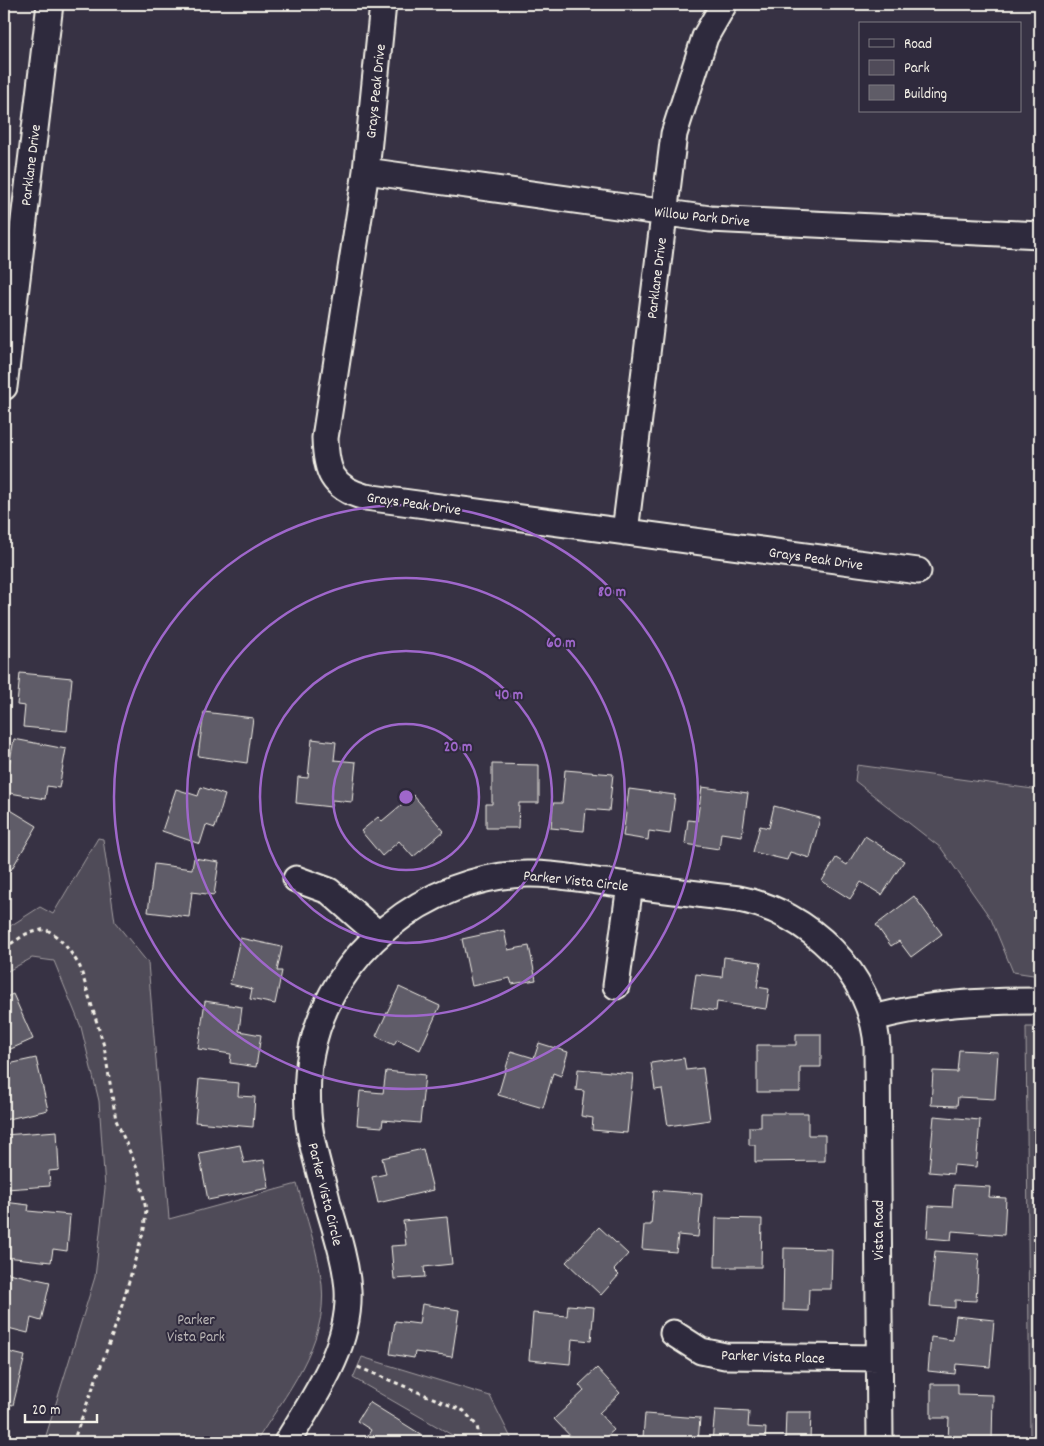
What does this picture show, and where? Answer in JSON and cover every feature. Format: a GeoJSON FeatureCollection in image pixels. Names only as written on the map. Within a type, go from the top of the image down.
{"type":"FeatureCollection","features":[{"type":"Feature","properties":{"kind":"street","name":"Parklane Drive"},"geometry":{"type":"LineString","coordinates":[[4,387],[50,4]]}},
{"type":"Feature","properties":{"kind":"street","name":"Grays Peak Drive"},"geometry":{"type":"LineString","coordinates":[[384,4],[366,171],[325,438],[326,464],[336,481],[350,493],[365,497],[918,571]]}},
{"type":"Feature","properties":{"kind":"street","name":"Parklane Drive"},"geometry":{"type":"LineString","coordinates":[[625,532],[674,134],[706,37],[724,4]]}},
{"type":"Feature","properties":{"kind":"street","name":"Willow Park Drive"},"geometry":{"type":"LineString","coordinates":[[366,171],[710,219],[798,225],[1040,235]]}},
{"type":"Feature","properties":{"kind":"street","name":"Parker Vista Circle"},"geometry":{"type":"LineString","coordinates":[[287,1442],[314,1398],[334,1359],[343,1335],[348,1299],[343,1258],[310,1126],[308,1090],[311,1052],[326,1007],[339,982],[378,934],[400,917],[434,897],[486,878],[526,874],[544,874],[753,902],[792,918],[820,939],[845,966],[858,985],[873,1018]]}},
{"type":"Feature","properties":{"kind":"street"},"geometry":{"type":"LineString","coordinates":[[296,879],[329,891],[378,934]]}},
{"type":"Feature","properties":{"kind":"street"},"geometry":{"type":"LineString","coordinates":[[616,986],[630,886]]}},
{"type":"Feature","properties":{"kind":"street"},"geometry":{"type":"LineString","coordinates":[[873,1018],[924,1006],[952,1003],[1040,1001]]}},
{"type":"Feature","properties":{"kind":"street","name":"Vista Road"},"geometry":{"type":"LineString","coordinates":[[873,1018],[877,1046],[880,1442]]}},
{"type":"Feature","properties":{"kind":"street","name":"Parker Vista Place"},"geometry":{"type":"LineString","coordinates":[[672,1332],[701,1351],[725,1356],[879,1358]]}},
{"type":"Feature","properties":{"kind":"path"},"geometry":{"type":"LineString","coordinates":[[4,948],[26,934],[45,929],[56,936],[80,966],[104,1046],[116,1120],[139,1173],[145,1196],[144,1229],[123,1300],[73,1442]]}},
{"type":"Feature","properties":{"kind":"path"},"geometry":{"type":"LineString","coordinates":[[356,1366],[464,1411],[476,1426],[480,1442]]}},
{"type":"Feature","properties":{"kind":"green space"},"geometry":{"type":"Polygon","coordinates":[[[857,765],[1040,790],[1040,976],[1013,972],[991,919],[941,848],[855,781],[857,765]]]}},
{"type":"Feature","properties":{"kind":"green space","name":"Parker Vista Park"},"geometry":{"type":"Polygon","coordinates":[[[98,838],[103,839],[115,922],[148,963],[169,1219],[297,1184],[315,1247],[322,1285],[322,1307],[318,1328],[302,1368],[256,1442],[44,1442],[95,1277],[105,1188],[99,1101],[81,1027],[54,961],[32,958],[4,973],[4,930],[40,907],[53,914],[98,838]]]}},
{"type":"Feature","properties":{"kind":"green space"},"geometry":{"type":"Polygon","coordinates":[[[1026,1027],[1040,1027],[1040,1442],[1030,1442],[1026,1027]]]}},
{"type":"Feature","properties":{"kind":"green space"},"geometry":{"type":"Polygon","coordinates":[[[362,1357],[490,1396],[513,1442],[464,1442],[353,1378],[362,1357]]]}},
{"type":"Feature","properties":{"kind":"building"},"geometry":{"type":"Polygon","coordinates":[[[20,673],[72,678],[67,731],[23,727],[25,706],[17,705],[20,673]]]}},
{"type":"Feature","properties":{"kind":"building"},"geometry":{"type":"Polygon","coordinates":[[[204,712],[253,718],[247,763],[198,756],[204,712]]]}},
{"type":"Feature","properties":{"kind":"building"},"geometry":{"type":"Polygon","coordinates":[[[14,739],[66,749],[59,788],[47,786],[45,799],[4,792],[14,739]]]}},
{"type":"Feature","properties":{"kind":"building"},"geometry":{"type":"Polygon","coordinates":[[[312,739],[336,742],[334,760],[356,762],[352,802],[332,800],[331,807],[296,803],[298,777],[308,778],[312,739]]]}},
{"type":"Feature","properties":{"kind":"building"},"geometry":{"type":"Polygon","coordinates":[[[492,764],[539,765],[539,803],[519,803],[518,828],[486,828],[486,804],[492,804],[492,764]]]}},
{"type":"Feature","properties":{"kind":"building"},"geometry":{"type":"Polygon","coordinates":[[[565,770],[613,774],[609,811],[586,809],[584,831],[551,828],[553,803],[562,803],[565,770]]]}},
{"type":"Feature","properties":{"kind":"building"},"geometry":{"type":"Polygon","coordinates":[[[201,787],[225,795],[215,828],[206,825],[200,844],[162,831],[176,789],[198,796],[201,787]]]}},
{"type":"Feature","properties":{"kind":"building"},"geometry":{"type":"Polygon","coordinates":[[[702,787],[748,793],[742,836],[721,833],[719,849],[685,844],[688,820],[697,821],[702,787]]]}},
{"type":"Feature","properties":{"kind":"building"},"geometry":{"type":"Polygon","coordinates":[[[629,789],[675,795],[670,834],[649,831],[648,840],[623,836],[629,789]]]}},
{"type":"Feature","properties":{"kind":"building"},"geometry":{"type":"Polygon","coordinates":[[[413,795],[444,831],[413,857],[399,841],[382,856],[361,831],[378,817],[382,821],[413,795]]]}},
{"type":"Feature","properties":{"kind":"building"},"geometry":{"type":"Polygon","coordinates":[[[4,806],[37,826],[11,870],[4,866],[4,806]]]}},
{"type":"Feature","properties":{"kind":"building"},"geometry":{"type":"Polygon","coordinates":[[[774,806],[820,818],[810,858],[790,852],[787,860],[753,852],[760,826],[769,828],[774,806]]]}},
{"type":"Feature","properties":{"kind":"building"},"geometry":{"type":"Polygon","coordinates":[[[865,836],[904,861],[882,895],[861,882],[850,899],[822,881],[836,858],[847,865],[865,836]]]}},
{"type":"Feature","properties":{"kind":"building"},"geometry":{"type":"Polygon","coordinates":[[[194,858],[219,862],[214,895],[192,892],[189,917],[148,912],[154,864],[192,869],[194,858]]]}},
{"type":"Feature","properties":{"kind":"building"},"geometry":{"type":"Polygon","coordinates":[[[914,896],[942,934],[911,957],[899,941],[891,946],[876,925],[914,896]]]}},
{"type":"Feature","properties":{"kind":"building"},"geometry":{"type":"Polygon","coordinates":[[[504,930],[508,950],[529,946],[536,980],[512,984],[510,978],[472,986],[462,939],[504,930]]]}},
{"type":"Feature","properties":{"kind":"building"},"geometry":{"type":"Polygon","coordinates":[[[240,938],[282,947],[277,971],[282,971],[275,1004],[250,999],[252,989],[230,984],[240,938]]]}},
{"type":"Feature","properties":{"kind":"building"},"geometry":{"type":"Polygon","coordinates":[[[724,957],[761,962],[757,987],[769,989],[766,1009],[717,1002],[716,1011],[691,1007],[696,974],[722,977],[724,957]]]}},
{"type":"Feature","properties":{"kind":"building"},"geometry":{"type":"Polygon","coordinates":[[[399,987],[440,1006],[420,1050],[397,1039],[394,1045],[376,1036],[399,987]]]}},
{"type":"Feature","properties":{"kind":"building"},"geometry":{"type":"Polygon","coordinates":[[[13,994],[33,1039],[4,1052],[4,998],[13,994]]]}},
{"type":"Feature","properties":{"kind":"building"},"geometry":{"type":"Polygon","coordinates":[[[205,1001],[242,1007],[239,1031],[261,1035],[256,1067],[230,1063],[231,1054],[198,1049],[205,1001]]]}},
{"type":"Feature","properties":{"kind":"building"},"geometry":{"type":"Polygon","coordinates":[[[796,1034],[821,1034],[821,1067],[800,1067],[800,1092],[757,1092],[757,1045],[796,1045],[796,1034]]]}},
{"type":"Feature","properties":{"kind":"building"},"geometry":{"type":"Polygon","coordinates":[[[539,1043],[568,1052],[561,1076],[553,1073],[543,1108],[498,1095],[511,1051],[534,1058],[539,1043]]]}},
{"type":"Feature","properties":{"kind":"building"},"geometry":{"type":"Polygon","coordinates":[[[959,1050],[998,1052],[995,1099],[958,1097],[957,1106],[931,1105],[933,1071],[957,1072],[959,1050]]]}},
{"type":"Feature","properties":{"kind":"building"},"geometry":{"type":"Polygon","coordinates":[[[36,1058],[48,1110],[4,1120],[4,1065],[36,1058]]]}},
{"type":"Feature","properties":{"kind":"building"},"geometry":{"type":"Polygon","coordinates":[[[684,1058],[686,1070],[703,1068],[710,1120],[668,1126],[662,1089],[655,1090],[651,1063],[684,1058]]]}},
{"type":"Feature","properties":{"kind":"building"},"geometry":{"type":"Polygon","coordinates":[[[578,1069],[633,1074],[627,1133],[592,1130],[593,1118],[581,1116],[584,1091],[576,1090],[578,1069]]]}},
{"type":"Feature","properties":{"kind":"building"},"geometry":{"type":"Polygon","coordinates":[[[386,1071],[425,1075],[420,1123],[383,1120],[382,1127],[357,1125],[360,1091],[383,1093],[386,1071]]]}},
{"type":"Feature","properties":{"kind":"building"},"geometry":{"type":"Polygon","coordinates":[[[199,1079],[239,1083],[238,1096],[255,1097],[253,1127],[195,1122],[199,1079]]]}},
{"type":"Feature","properties":{"kind":"building"},"geometry":{"type":"Polygon","coordinates":[[[761,1113],[808,1113],[808,1135],[825,1135],[825,1161],[755,1162],[755,1145],[749,1145],[749,1127],[761,1127],[761,1113]]]}},
{"type":"Feature","properties":{"kind":"building"},"geometry":{"type":"Polygon","coordinates":[[[934,1116],[980,1120],[976,1167],[954,1165],[953,1174],[929,1172],[934,1116]]]}},
{"type":"Feature","properties":{"kind":"building"},"geometry":{"type":"Polygon","coordinates":[[[57,1131],[59,1170],[49,1171],[50,1186],[6,1189],[4,1135],[57,1131]]]}},
{"type":"Feature","properties":{"kind":"building"},"geometry":{"type":"Polygon","coordinates":[[[240,1145],[244,1163],[264,1160],[269,1188],[208,1200],[199,1153],[240,1145]]]}},
{"type":"Feature","properties":{"kind":"building"},"geometry":{"type":"Polygon","coordinates":[[[423,1149],[433,1190],[378,1203],[372,1177],[386,1174],[382,1158],[423,1149]]]}},
{"type":"Feature","properties":{"kind":"building"},"geometry":{"type":"Polygon","coordinates":[[[954,1185],[990,1187],[989,1197],[1006,1198],[1004,1235],[952,1231],[951,1240],[927,1238],[929,1206],[952,1207],[954,1185]]]}},
{"type":"Feature","properties":{"kind":"building"},"geometry":{"type":"Polygon","coordinates":[[[654,1190],[702,1194],[698,1237],[678,1235],[676,1252],[642,1249],[644,1225],[651,1225],[654,1190]]]}},
{"type":"Feature","properties":{"kind":"building"},"geometry":{"type":"Polygon","coordinates":[[[4,1202],[29,1205],[28,1211],[70,1215],[67,1251],[53,1249],[51,1262],[6,1257],[8,1235],[4,1234],[4,1202]]]}},
{"type":"Feature","properties":{"kind":"building"},"geometry":{"type":"Polygon","coordinates":[[[447,1217],[452,1264],[424,1267],[425,1277],[394,1279],[391,1246],[406,1245],[403,1221],[447,1217]]]}},
{"type":"Feature","properties":{"kind":"building"},"geometry":{"type":"Polygon","coordinates":[[[716,1218],[762,1219],[761,1267],[715,1267],[716,1218]]]}},
{"type":"Feature","properties":{"kind":"building"},"geometry":{"type":"Polygon","coordinates":[[[599,1227],[628,1254],[614,1270],[619,1275],[601,1295],[566,1262],[599,1227]]]}},
{"type":"Feature","properties":{"kind":"building"},"geometry":{"type":"Polygon","coordinates":[[[784,1248],[832,1249],[831,1289],[809,1289],[808,1311],[783,1310],[784,1248]]]}},
{"type":"Feature","properties":{"kind":"building"},"geometry":{"type":"Polygon","coordinates":[[[935,1251],[979,1254],[976,1301],[955,1300],[955,1308],[930,1306],[935,1251]]]}},
{"type":"Feature","properties":{"kind":"building"},"geometry":{"type":"Polygon","coordinates":[[[4,1272],[50,1282],[41,1321],[31,1318],[28,1333],[4,1327],[4,1272]]]}},
{"type":"Feature","properties":{"kind":"building"},"geometry":{"type":"Polygon","coordinates":[[[422,1304],[459,1310],[452,1357],[415,1352],[414,1358],[390,1354],[395,1321],[419,1324],[422,1304]]]}},
{"type":"Feature","properties":{"kind":"building"},"geometry":{"type":"Polygon","coordinates":[[[568,1305],[594,1307],[591,1341],[572,1339],[570,1364],[529,1360],[533,1313],[567,1316],[568,1305]]]}},
{"type":"Feature","properties":{"kind":"building"},"geometry":{"type":"Polygon","coordinates":[[[956,1316],[994,1320],[990,1367],[956,1364],[955,1374],[928,1371],[931,1337],[953,1340],[956,1316]]]}},
{"type":"Feature","properties":{"kind":"building"},"geometry":{"type":"Polygon","coordinates":[[[4,1351],[25,1356],[13,1405],[4,1403],[4,1351]]]}},
{"type":"Feature","properties":{"kind":"building"},"geometry":{"type":"Polygon","coordinates":[[[597,1368],[620,1393],[599,1413],[614,1430],[600,1442],[576,1442],[554,1419],[584,1391],[579,1385],[597,1368]]]}},
{"type":"Feature","properties":{"kind":"building"},"geometry":{"type":"Polygon","coordinates":[[[931,1384],[958,1384],[958,1394],[993,1395],[992,1442],[948,1442],[949,1418],[931,1418],[931,1384]]]}},
{"type":"Feature","properties":{"kind":"building"},"geometry":{"type":"Polygon","coordinates":[[[369,1402],[422,1435],[417,1442],[364,1442],[371,1430],[357,1421],[369,1402]]]}},
{"type":"Feature","properties":{"kind":"building"},"geometry":{"type":"Polygon","coordinates":[[[715,1410],[749,1412],[748,1427],[766,1428],[765,1442],[712,1442],[715,1410]]]}},
{"type":"Feature","properties":{"kind":"building"},"geometry":{"type":"Polygon","coordinates":[[[786,1412],[811,1412],[810,1440],[833,1440],[833,1442],[785,1442],[786,1412]]]}},
{"type":"Feature","properties":{"kind":"building"},"geometry":{"type":"Polygon","coordinates":[[[645,1414],[700,1418],[698,1442],[651,1442],[651,1438],[643,1437],[645,1414]]]}}]}
